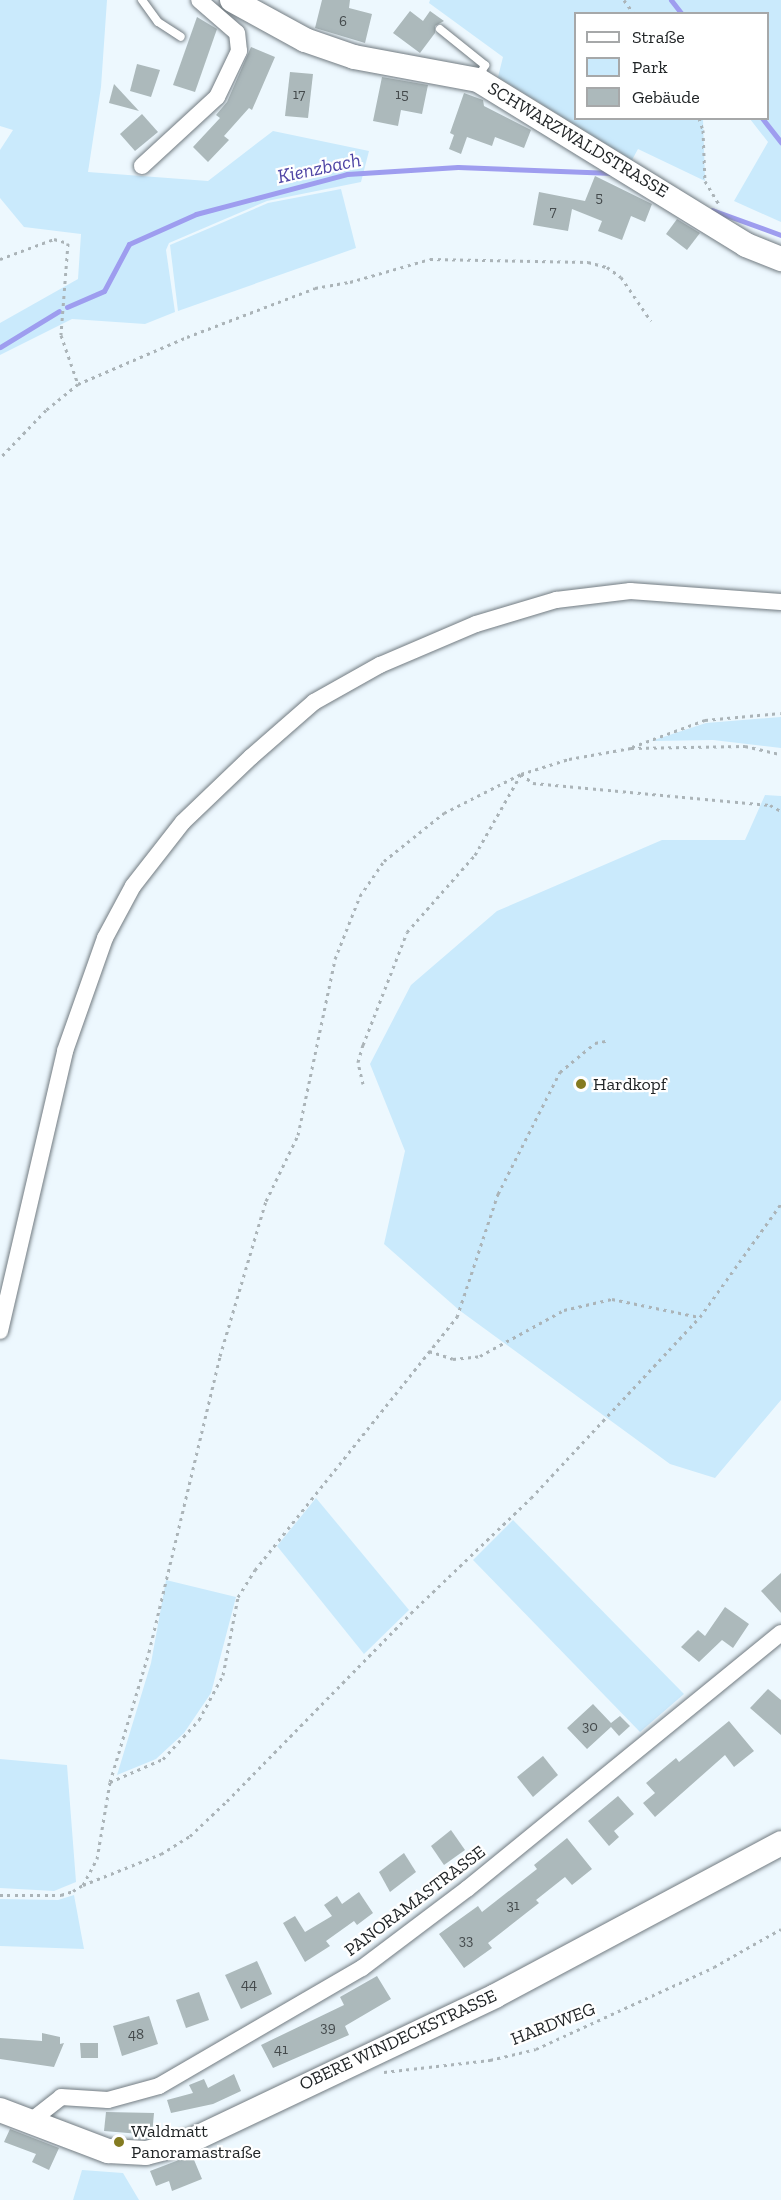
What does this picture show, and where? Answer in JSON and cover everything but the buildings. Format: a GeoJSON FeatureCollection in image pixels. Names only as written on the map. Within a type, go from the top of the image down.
{"type":"FeatureCollection","features":[{"type":"Feature","properties":{"kind":"street"},"geometry":{"type":"LineString","coordinates":[[142,166],[217,97],[239,51],[237,33],[199,0]]}},
{"type":"Feature","properties":{"kind":"street","name":"SCHWARZWALDSTRASSE"},"geometry":{"type":"LineString","coordinates":[[232,0],[305,40],[354,57],[478,80],[746,245],[781,259]]}},
{"type":"Feature","properties":{"kind":"street"},"geometry":{"type":"LineString","coordinates":[[0,1331],[65,1051],[105,938],[133,886],[183,822],[251,757],[314,702],[380,665],[476,624],[536,606],[630,591],[781,602]]}},
{"type":"Feature","properties":{"kind":"street","name":"PANORAMASTRASSE"},"geometry":{"type":"LineString","coordinates":[[32,2120],[61,2097],[108,2100],[159,2085],[362,1968],[467,1889],[781,1633]]}},
{"type":"Feature","properties":{"kind":"street","name":"OBERE WINDECKSTRASSE"},"geometry":{"type":"LineString","coordinates":[[0,2110],[32,2120],[108,2151],[146,2152],[188,2142],[495,1996],[781,1843]]}},
{"type":"Feature","properties":{"kind":"lane"},"geometry":{"type":"LineString","coordinates":[[142,0],[159,21],[181,37]]}},
{"type":"Feature","properties":{"kind":"lane"},"geometry":{"type":"LineString","coordinates":[[440,29],[485,65],[478,80]]}},
{"type":"Feature","properties":{"kind":"path"},"geometry":{"type":"LineString","coordinates":[[700,120],[703,130],[705,181],[719,198],[719,211]]}},
{"type":"Feature","properties":{"kind":"path"},"geometry":{"type":"LineString","coordinates":[[0,259],[54,239],[68,243],[61,335],[78,384]]}},
{"type":"Feature","properties":{"kind":"path"},"geometry":{"type":"LineString","coordinates":[[0,458],[46,410],[78,384],[187,337],[315,288],[350,282],[430,259],[597,265],[621,277],[651,321]]}},
{"type":"Feature","properties":{"kind":"path"},"geometry":{"type":"LineString","coordinates":[[631,748],[705,720],[781,713]]}},
{"type":"Feature","properties":{"kind":"path"},"geometry":{"type":"LineString","coordinates":[[83,1885],[97,1859],[110,1782],[149,1652],[220,1356],[266,1201],[298,1135],[335,959],[360,896],[384,861],[444,813],[521,774],[569,759],[631,748],[745,746],[781,754]]}},
{"type":"Feature","properties":{"kind":"path"},"geometry":{"type":"LineString","coordinates":[[521,774],[532,783],[770,805],[781,811]]}},
{"type":"Feature","properties":{"kind":"path"},"geometry":{"type":"LineString","coordinates":[[363,1084],[358,1062],[363,1044],[407,932],[475,855],[521,774]]}},
{"type":"Feature","properties":{"kind":"path"},"geometry":{"type":"LineString","coordinates":[[110,1782],[163,1759],[187,1737],[223,1675],[238,1597],[255,1570],[457,1317],[498,1194],[560,1072],[595,1043],[610,1040]]}},
{"type":"Feature","properties":{"kind":"path"},"geometry":{"type":"LineString","coordinates":[[0,1895],[61,1895],[161,1854],[190,1836],[411,1612],[531,1498],[700,1317],[781,1204]]}},
{"type":"Feature","properties":{"kind":"path"},"geometry":{"type":"LineString","coordinates":[[429,1351],[453,1359],[480,1356],[564,1310],[612,1299],[700,1317]]}},
{"type":"Feature","properties":{"kind":"path","name":"HARDWEG"},"geometry":{"type":"LineString","coordinates":[[373,2073],[490,2060],[536,2049],[714,1967],[781,1929]]}},
{"type":"Feature","properties":{"kind":"green space"},"geometry":{"type":"Polygon","coordinates":[[[0,0],[107,0],[101,87],[88,172],[208,181],[273,131],[369,151],[361,182],[267,201],[169,243],[166,250],[175,312],[145,324],[72,319],[0,355],[0,323],[78,279],[81,234],[24,227],[0,198],[0,150],[13,130],[0,126],[0,0]]]}},
{"type":"Feature","properties":{"kind":"green space"},"geometry":{"type":"Polygon","coordinates":[[[430,0],[781,0],[781,222],[734,201],[768,142],[751,120],[769,120],[769,12],[574,12],[574,120],[703,120],[705,181],[638,149],[632,160],[498,77],[503,57],[429,3],[430,0]]]}},
{"type":"Feature","properties":{"kind":"green space"},"geometry":{"type":"Polygon","coordinates":[[[341,189],[356,248],[178,311],[170,245],[268,203],[341,189]]]}},
{"type":"Feature","properties":{"kind":"green space"},"geometry":{"type":"Polygon","coordinates":[[[781,717],[781,748],[713,740],[651,741],[706,723],[781,717]]]}},
{"type":"Feature","properties":{"kind":"green space"},"geometry":{"type":"Polygon","coordinates":[[[765,795],[781,796],[781,1400],[715,1478],[670,1464],[459,1310],[384,1244],[405,1151],[370,1064],[411,985],[497,911],[662,840],[745,840],[765,795]]]}},
{"type":"Feature","properties":{"kind":"green space"},"geometry":{"type":"Polygon","coordinates":[[[316,1498],[409,1610],[364,1654],[277,1546],[316,1498]]]}},
{"type":"Feature","properties":{"kind":"green space"},"geometry":{"type":"Polygon","coordinates":[[[513,1520],[684,1694],[640,1732],[473,1560],[513,1520]]]}},
{"type":"Feature","properties":{"kind":"green space"},"geometry":{"type":"Polygon","coordinates":[[[166,1580],[236,1597],[211,1693],[184,1733],[156,1759],[117,1775],[151,1663],[166,1580]]]}},
{"type":"Feature","properties":{"kind":"green space"},"geometry":{"type":"Polygon","coordinates":[[[0,1759],[67,1765],[76,1882],[54,1891],[0,1888],[0,1759]]]}},
{"type":"Feature","properties":{"kind":"green space"},"geometry":{"type":"Polygon","coordinates":[[[74,1895],[84,1949],[0,1946],[0,1899],[58,1900],[74,1895]]]}},
{"type":"Feature","properties":{"kind":"green space"},"geometry":{"type":"Polygon","coordinates":[[[82,2170],[123,2173],[139,2200],[73,2200],[82,2170]]]}},
{"type":"Feature","properties":{"kind":"waterway"},"geometry":{"type":"LineString","coordinates":[[671,0],[680,12]]}},
{"type":"Feature","properties":{"kind":"waterway"},"geometry":{"type":"LineString","coordinates":[[764,120],[781,142]]}},
{"type":"Feature","properties":{"kind":"waterway","name":"Kienzbach"},"geometry":{"type":"LineString","coordinates":[[67,307],[104,291],[129,244],[196,214],[347,174],[458,167],[613,173]]}},
{"type":"Feature","properties":{"kind":"waterway","name":"Kienzbach"},"geometry":{"type":"LineString","coordinates":[[712,210],[781,235]]}},
{"type":"Feature","properties":{"kind":"waterway","name":"Kienzbach"},"geometry":{"type":"LineString","coordinates":[[0,347],[59,311]]}},
{"type":"Feature","properties":{"kind":"place","name":"Hardkopf"},"geometry":{"type":"Point","coordinates":[581,1084]}},
{"type":"Feature","properties":{"kind":"place","name":"Waldmatt Panoramastraße"},"geometry":{"type":"Point","coordinates":[119,2142]}}]}
